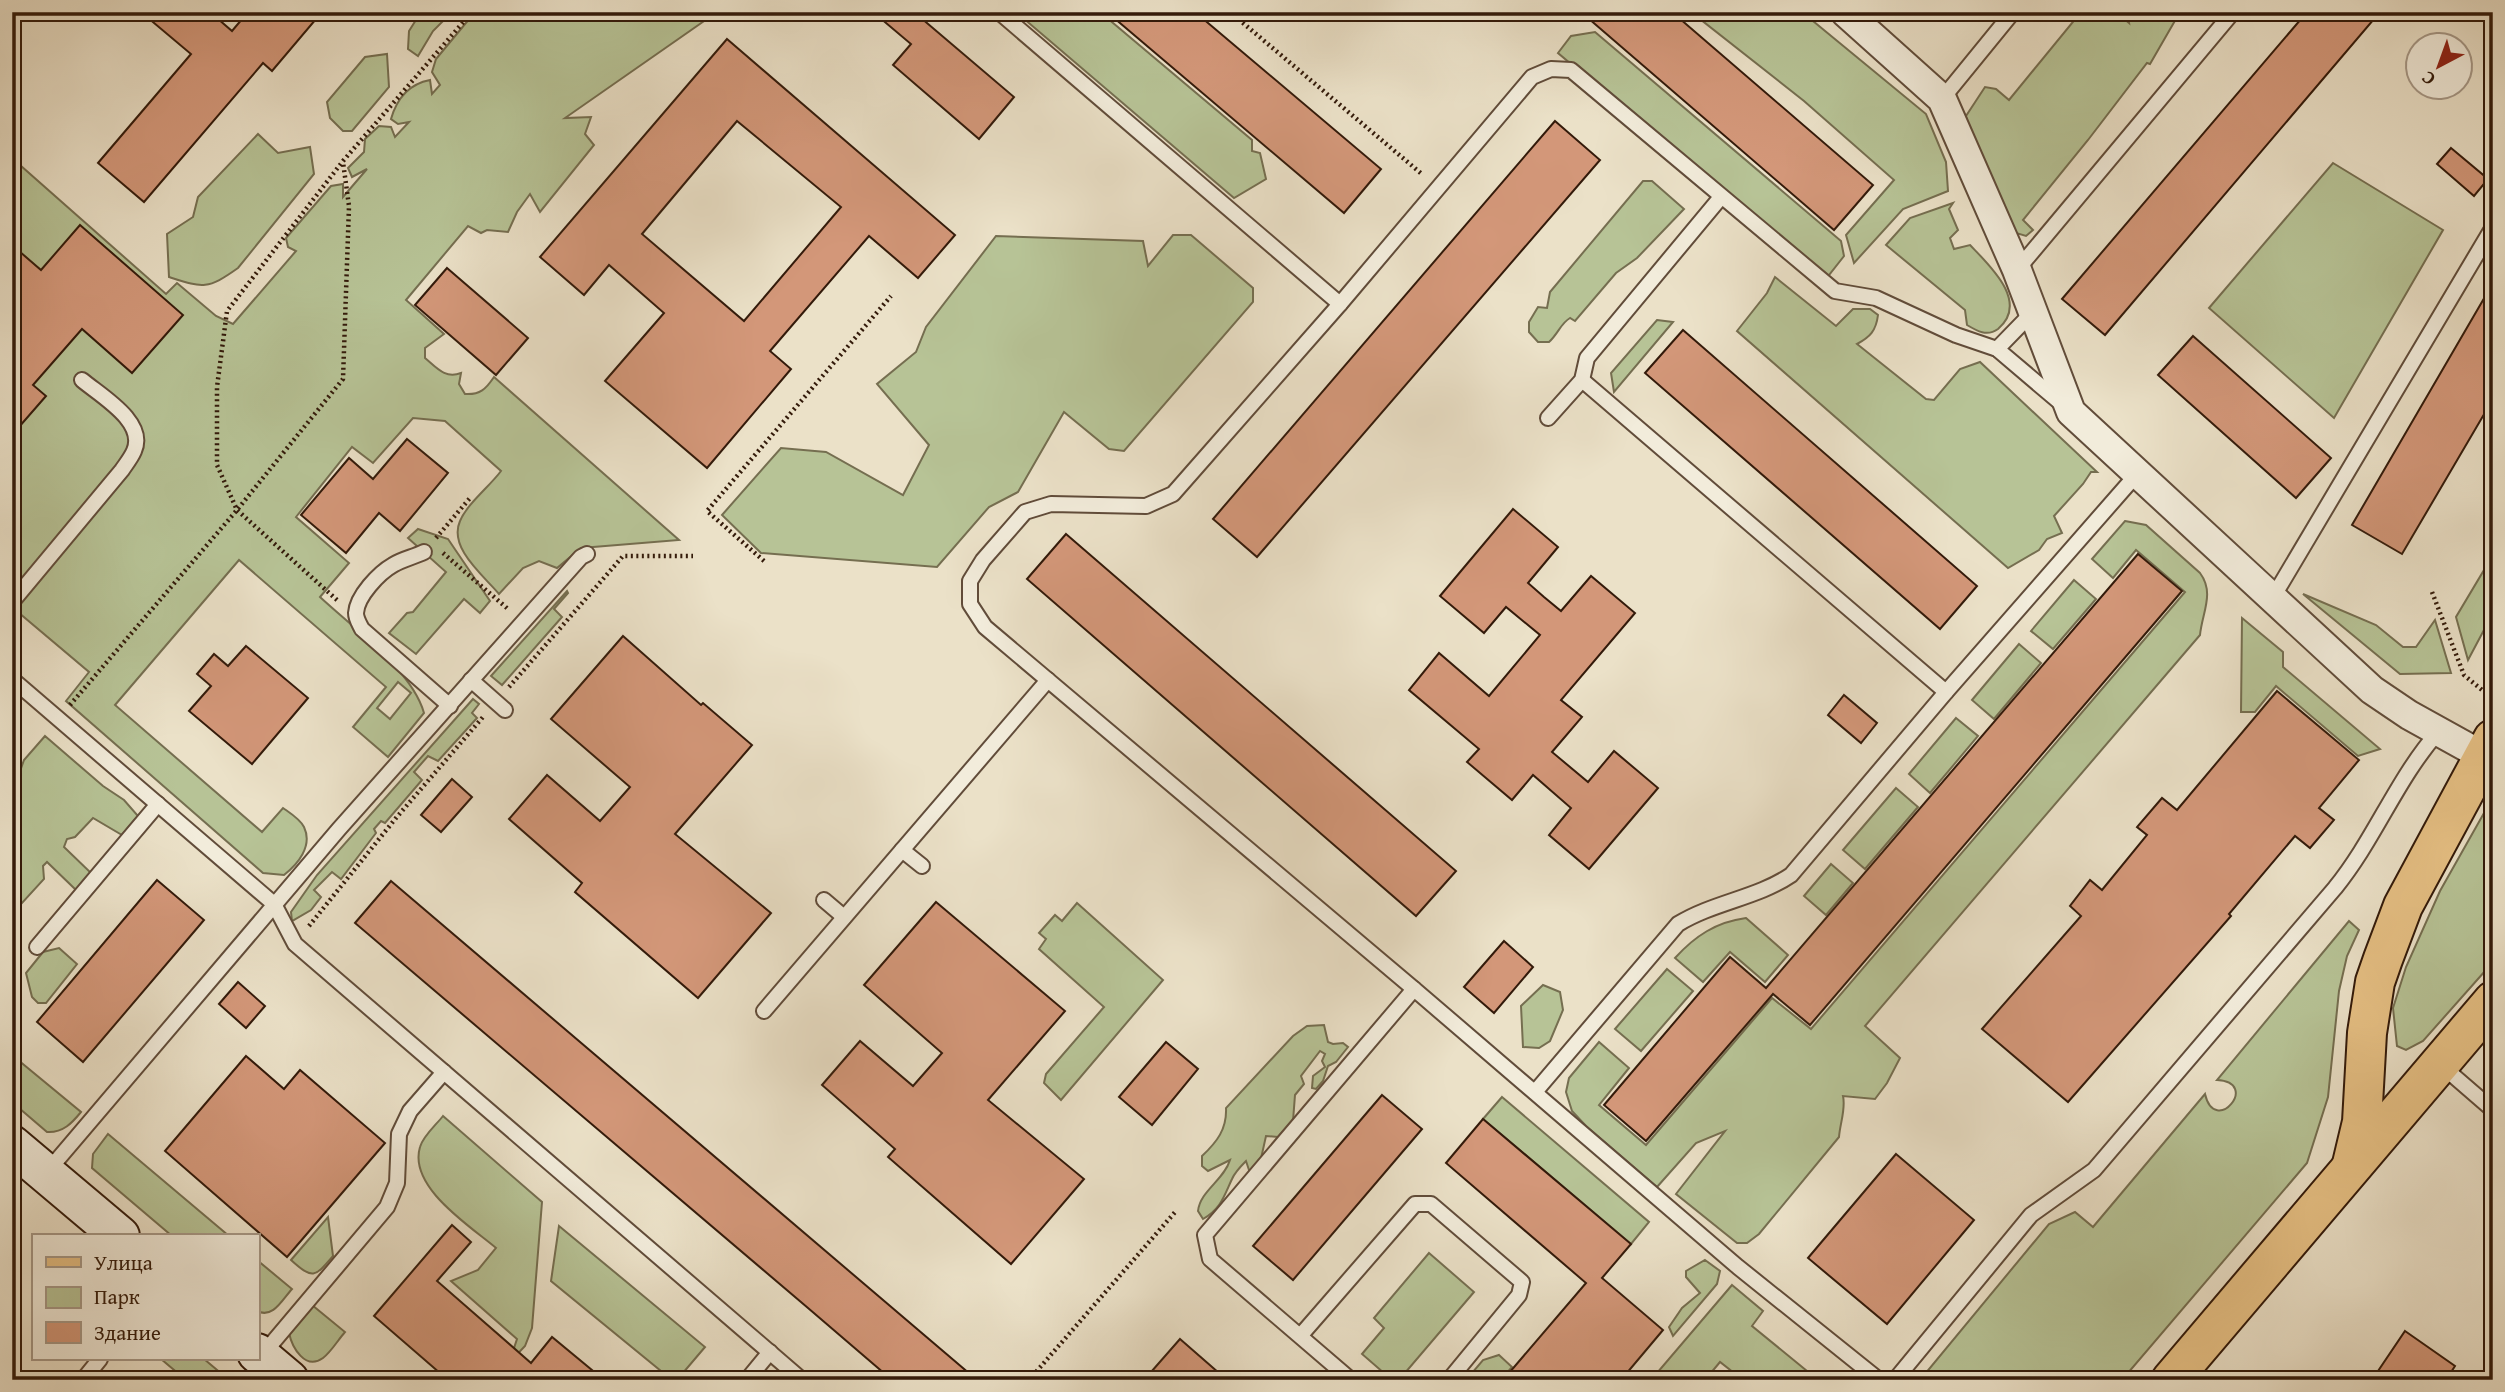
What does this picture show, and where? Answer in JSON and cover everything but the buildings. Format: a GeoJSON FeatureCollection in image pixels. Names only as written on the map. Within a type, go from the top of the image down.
{"type":"FeatureCollection","features":[{"type":"Feature","properties":{"kind":"main road"},"geometry":{"type":"LineString","coordinates":[[2352,1166],[2362,1122],[2367,1033],[2375,982],[2403,906],[2488,748]]}},
{"type":"Feature","properties":{"kind":"main road"},"geometry":{"type":"LineString","coordinates":[[2171,1380],[2493,1001]]}},
{"type":"Feature","properties":{"kind":"main road"},"geometry":{"type":"LineString","coordinates":[[2367,1033],[2379,1056],[2394,1071],[2416,1074],[2439,1064]]}},
{"type":"Feature","properties":{"kind":"main road"},"geometry":{"type":"LineString","coordinates":[[12,1144],[118,1234]]}},
{"type":"Feature","properties":{"kind":"street"},"geometry":{"type":"LineString","coordinates":[[1845,12],[1942,99],[2017,270],[2071,412],[2372,690],[2409,716],[2439,731],[2488,748]]}},
{"type":"Feature","properties":{"kind":"lane"},"geometry":{"type":"LineString","coordinates":[[999,12],[1340,304]]}},
{"type":"Feature","properties":{"kind":"lane"},"geometry":{"type":"LineString","coordinates":[[1942,99],[2013,12]]}},
{"type":"Feature","properties":{"kind":"lane"},"geometry":{"type":"LineString","coordinates":[[2017,270],[2233,12]]}},
{"type":"Feature","properties":{"kind":"lane"},"geometry":{"type":"LineString","coordinates":[[1879,1380],[1738,1267],[985,627],[970,604],[970,581],[983,560],[1025,512],[1051,504],[1146,506],[1173,494],[1340,304],[1532,77],[1551,69],[1571,70],[1835,291],[1876,298],[1956,335],[1997,349],[2071,412]]}},
{"type":"Feature","properties":{"kind":"lane"},"geometry":{"type":"LineString","coordinates":[[1548,418],[1582,380],[1587,358],[1721,197]]}},
{"type":"Feature","properties":{"kind":"lane"},"geometry":{"type":"LineString","coordinates":[[2272,599],[2493,227]]}},
{"type":"Feature","properties":{"kind":"lane"},"geometry":{"type":"LineString","coordinates":[[1997,349],[2033,312]]}},
{"type":"Feature","properties":{"kind":"lane"},"geometry":{"type":"LineString","coordinates":[[12,602],[122,471],[135,450],[136,433],[128,419],[82,380]]}},
{"type":"Feature","properties":{"kind":"lane"},"geometry":{"type":"LineString","coordinates":[[1582,380],[1946,692]]}},
{"type":"Feature","properties":{"kind":"lane"},"geometry":{"type":"LineString","coordinates":[[1535,1092],[1678,924],[1696,913],[1775,886],[1791,874],[2137,474]]}},
{"type":"Feature","properties":{"kind":"lane"},"geometry":{"type":"LineString","coordinates":[[428,547],[384,571],[363,594],[357,606],[356,617],[362,629],[450,706]]}},
{"type":"Feature","properties":{"kind":"lane"},"geometry":{"type":"LineString","coordinates":[[46,1173],[274,904],[522,621],[581,557],[587,554]]}},
{"type":"Feature","properties":{"kind":"lane"},"geometry":{"type":"LineString","coordinates":[[12,679],[274,904],[295,944],[802,1380]]}},
{"type":"Feature","properties":{"kind":"lane"},"geometry":{"type":"LineString","coordinates":[[471,680],[501,706]]}},
{"type":"Feature","properties":{"kind":"lane"},"geometry":{"type":"LineString","coordinates":[[764,1012],[1048,680]]}},
{"type":"Feature","properties":{"kind":"lane"},"geometry":{"type":"LineString","coordinates":[[1895,1380],[2031,1215],[2094,1170],[2343,878],[2363,852],[2422,750],[2439,731]]}},
{"type":"Feature","properties":{"kind":"lane"},"geometry":{"type":"LineString","coordinates":[[37,947],[158,804]]}},
{"type":"Feature","properties":{"kind":"lane"},"geometry":{"type":"LineString","coordinates":[[902,850],[922,866]]}},
{"type":"Feature","properties":{"kind":"lane"},"geometry":{"type":"LineString","coordinates":[[824,900],[844,917]]}},
{"type":"Feature","properties":{"kind":"lane"},"geometry":{"type":"LineString","coordinates":[[1351,1380],[1210,1259],[1205,1235],[1414,989]]}},
{"type":"Feature","properties":{"kind":"lane"},"geometry":{"type":"LineString","coordinates":[[2439,1064],[2493,1110]]}},
{"type":"Feature","properties":{"kind":"lane"},"geometry":{"type":"LineString","coordinates":[[269,1363],[387,1207],[397,1183],[399,1134],[410,1111],[444,1072]]}},
{"type":"Feature","properties":{"kind":"lane"},"geometry":{"type":"LineString","coordinates":[[1301,1335],[1415,1204],[1431,1204],[1522,1282],[1519,1296],[1449,1380]]}},
{"type":"Feature","properties":{"kind":"lane"},"geometry":{"type":"LineString","coordinates":[[747,1380],[770,1352]]}},
{"type":"Feature","properties":{"kind":"lane"},"geometry":{"type":"LineString","coordinates":[[83,1380],[99,1360]]}},
{"type":"Feature","properties":{"kind":"path"},"geometry":{"type":"LineString","coordinates":[[356,617],[237,510],[217,465],[217,387],[227,311],[343,161],[472,12]]}},
{"type":"Feature","properties":{"kind":"path"},"geometry":{"type":"LineString","coordinates":[[1230,12],[1437,187]]}},
{"type":"Feature","properties":{"kind":"path"},"geometry":{"type":"LineString","coordinates":[[1527,12],[1534,18]]}},
{"type":"Feature","properties":{"kind":"path"},"geometry":{"type":"LineString","coordinates":[[58,718],[237,510],[343,379],[349,206],[343,161]]}},
{"type":"Feature","properties":{"kind":"path"},"geometry":{"type":"LineString","coordinates":[[764,561],[707,511],[891,296]]}},
{"type":"Feature","properties":{"kind":"path"},"geometry":{"type":"LineString","coordinates":[[470,498],[428,547],[522,621]]}},
{"type":"Feature","properties":{"kind":"path"},"geometry":{"type":"LineString","coordinates":[[295,944],[396,818],[501,706],[622,556],[693,556]]}},
{"type":"Feature","properties":{"kind":"path"},"geometry":{"type":"LineString","coordinates":[[2432,592],[2464,675],[2493,699]]}},
{"type":"Feature","properties":{"kind":"path"},"geometry":{"type":"LineString","coordinates":[[1029,1380],[1176,1211]]}},
{"type":"Feature","properties":{"kind":"green space"},"geometry":{"type":"Polygon","coordinates":[[[421,12],[452,12],[433,31],[418,56],[408,49],[409,31],[421,12]]]}},
{"type":"Feature","properties":{"kind":"green space"},"geometry":{"type":"Polygon","coordinates":[[[475,12],[717,12],[565,118],[591,117],[585,134],[594,145],[540,212],[530,194],[517,212],[508,232],[487,230],[481,233],[468,226],[406,300],[444,334],[425,348],[425,358],[446,374],[461,373],[459,384],[465,394],[482,390],[494,377],[679,540],[581,548],[557,568],[539,561],[523,568],[499,594],[469,561],[459,541],[458,531],[460,521],[468,508],[501,471],[445,421],[413,418],[373,463],[352,447],[296,517],[349,563],[320,597],[394,665],[417,697],[424,713],[388,757],[353,727],[386,687],[239,560],[115,705],[262,832],[283,808],[300,821],[307,841],[299,860],[284,875],[263,873],[66,701],[89,672],[12,607],[12,158],[166,294],[177,283],[216,316],[233,324],[296,251],[288,247],[286,238],[331,186],[343,184],[343,197],[367,169],[352,177],[348,168],[364,152],[365,139],[379,126],[391,127],[395,137],[409,122],[398,124],[391,119],[405,93],[430,80],[432,94],[440,85],[432,72],[436,59],[475,12]],[[398,682],[377,708],[390,719],[411,693],[398,682]]]}},
{"type":"Feature","properties":{"kind":"green space"},"geometry":{"type":"Polygon","coordinates":[[[1016,12],[1100,12],[1252,140],[1252,151],[1260,153],[1266,179],[1234,198],[1016,12]]]}},
{"type":"Feature","properties":{"kind":"green space"},"geometry":{"type":"Polygon","coordinates":[[[1697,12],[1802,12],[1926,114],[1946,162],[1948,191],[1903,209],[1854,263],[1846,235],[1894,180],[1804,101],[1700,19],[1697,12]]]}},
{"type":"Feature","properties":{"kind":"green space"},"geometry":{"type":"Polygon","coordinates":[[[2081,12],[2116,12],[2129,23],[2127,12],[2180,12],[2150,64],[2147,63],[2023,220],[2033,230],[2026,236],[2016,233],[1967,124],[1966,116],[1985,87],[1996,89],[2009,100],[2081,12]]]}},
{"type":"Feature","properties":{"kind":"green space"},"geometry":{"type":"Polygon","coordinates":[[[1595,32],[1841,241],[1844,256],[1829,275],[1823,276],[1558,53],[1571,36],[1595,32]]]}},
{"type":"Feature","properties":{"kind":"green space"},"geometry":{"type":"Polygon","coordinates":[[[387,54],[389,87],[352,131],[343,131],[330,118],[327,102],[365,57],[387,54]]]}},
{"type":"Feature","properties":{"kind":"green space"},"geometry":{"type":"Polygon","coordinates":[[[258,134],[278,153],[310,147],[314,174],[238,268],[205,285],[169,277],[167,234],[193,217],[198,197],[258,134]]]}},
{"type":"Feature","properties":{"kind":"green space"},"geometry":{"type":"Polygon","coordinates":[[[2333,163],[2443,230],[2334,418],[2209,308],[2333,163]]]}},
{"type":"Feature","properties":{"kind":"green space"},"geometry":{"type":"Polygon","coordinates":[[[1643,181],[1652,181],[1684,209],[1637,258],[1616,273],[1575,321],[1570,318],[1567,320],[1549,342],[1538,342],[1529,332],[1529,322],[1538,307],[1547,308],[1550,292],[1643,181]]]}},
{"type":"Feature","properties":{"kind":"green space"},"geometry":{"type":"Polygon","coordinates":[[[1953,203],[1949,209],[1958,230],[1950,238],[1954,249],[1970,245],[1996,273],[2008,296],[2010,307],[2007,318],[1998,329],[1990,333],[1967,325],[1965,310],[1886,245],[1910,218],[1953,203]]]}},
{"type":"Feature","properties":{"kind":"green space"},"geometry":{"type":"Polygon","coordinates":[[[1173,235],[1191,235],[1253,288],[1253,302],[1124,451],[1109,449],[1064,412],[1018,492],[989,507],[937,567],[761,553],[722,515],[781,448],[826,452],[903,495],[929,445],[877,384],[916,352],[926,327],[996,236],[1143,241],[1148,266],[1173,235]]]}},
{"type":"Feature","properties":{"kind":"green space"},"geometry":{"type":"Polygon","coordinates":[[[1775,277],[1836,326],[1853,309],[1870,309],[1878,315],[1872,333],[1857,344],[1926,399],[1934,400],[1960,369],[1980,362],[2097,472],[2091,472],[2054,516],[2062,533],[2047,539],[2039,550],[2008,568],[1737,331],[1767,293],[1775,277]]]}},
{"type":"Feature","properties":{"kind":"green space"},"geometry":{"type":"Polygon","coordinates":[[[1657,320],[1673,322],[1614,392],[1611,373],[1657,320]]]}},
{"type":"Feature","properties":{"kind":"green space"},"geometry":{"type":"Polygon","coordinates":[[[2125,521],[2146,525],[2200,573],[2207,588],[2207,596],[2200,635],[1865,1026],[1900,1058],[1887,1083],[1875,1099],[1843,1096],[1839,1137],[1759,1234],[1747,1243],[1737,1243],[1676,1194],[1725,1131],[1696,1143],[1657,1187],[1572,1111],[1566,1092],[1569,1078],[1599,1042],[1629,1068],[1599,1105],[1646,1145],[1772,998],[1811,1029],[2185,592],[2136,550],[2113,578],[2092,559],[2125,521]]]}},
{"type":"Feature","properties":{"kind":"green space"},"geometry":{"type":"Polygon","coordinates":[[[418,529],[448,539],[490,601],[480,613],[464,599],[416,654],[389,633],[407,613],[413,612],[446,572],[408,538],[418,529]]]}},
{"type":"Feature","properties":{"kind":"green space"},"geometry":{"type":"Polygon","coordinates":[[[2493,555],[2493,613],[2468,660],[2456,617],[2493,555]]]}},
{"type":"Feature","properties":{"kind":"green space"},"geometry":{"type":"Polygon","coordinates":[[[2074,580],[2096,599],[2053,649],[2031,631],[2074,580]]]}},
{"type":"Feature","properties":{"kind":"green space"},"geometry":{"type":"Polygon","coordinates":[[[567,591],[554,609],[562,617],[502,685],[491,676],[567,591]]]}},
{"type":"Feature","properties":{"kind":"green space"},"geometry":{"type":"Polygon","coordinates":[[[2303,594],[2376,625],[2403,647],[2416,647],[2435,620],[2451,673],[2400,674],[2303,594]]]}},
{"type":"Feature","properties":{"kind":"green space"},"geometry":{"type":"Polygon","coordinates":[[[2242,618],[2283,652],[2283,667],[2380,749],[2358,756],[2276,686],[2255,712],[2241,712],[2242,618]]]}},
{"type":"Feature","properties":{"kind":"green space"},"geometry":{"type":"Polygon","coordinates":[[[2019,644],[2041,663],[1994,719],[1972,700],[2019,644]]]}},
{"type":"Feature","properties":{"kind":"green space"},"geometry":{"type":"Polygon","coordinates":[[[473,699],[479,704],[472,713],[477,718],[438,761],[428,756],[414,772],[422,780],[385,823],[381,821],[374,829],[376,833],[341,879],[332,872],[314,890],[321,897],[311,910],[292,921],[291,912],[317,875],[473,699]]]}},
{"type":"Feature","properties":{"kind":"green space"},"geometry":{"type":"Polygon","coordinates":[[[1956,718],[1978,736],[1930,793],[1909,774],[1956,718]]]}},
{"type":"Feature","properties":{"kind":"green space"},"geometry":{"type":"Polygon","coordinates":[[[45,736],[103,786],[124,800],[138,816],[122,835],[93,818],[75,837],[67,839],[64,847],[91,873],[76,890],[47,862],[43,866],[44,879],[12,914],[14,788],[24,760],[45,736]]]}},
{"type":"Feature","properties":{"kind":"green space"},"geometry":{"type":"Polygon","coordinates":[[[1896,788],[1918,807],[1865,869],[1843,850],[1896,788]]]}},
{"type":"Feature","properties":{"kind":"green space"},"geometry":{"type":"Polygon","coordinates":[[[2493,797],[2493,962],[2423,1041],[2406,1050],[2397,1046],[2393,1008],[2406,967],[2440,891],[2493,797]]]}},
{"type":"Feature","properties":{"kind":"green space"},"geometry":{"type":"Polygon","coordinates":[[[1831,864],[1853,883],[1826,915],[1804,896],[1831,864]]]}},
{"type":"Feature","properties":{"kind":"green space"},"geometry":{"type":"Polygon","coordinates":[[[1077,903],[1163,980],[1061,1100],[1044,1083],[1046,1074],[1104,1007],[1039,949],[1046,939],[1039,933],[1055,915],[1062,921],[1077,903]]]}},
{"type":"Feature","properties":{"kind":"green space"},"geometry":{"type":"Polygon","coordinates":[[[1746,918],[1788,955],[1765,982],[1730,952],[1703,982],[1675,958],[1707,931],[1746,918]]]}},
{"type":"Feature","properties":{"kind":"green space"},"geometry":{"type":"Polygon","coordinates":[[[2349,921],[2359,930],[2347,956],[2339,991],[2328,1097],[2307,1163],[2122,1380],[1920,1380],[2049,1224],[2075,1212],[2093,1227],[2205,1094],[2210,1106],[2217,1110],[2225,1109],[2231,1104],[2235,1089],[2230,1083],[2217,1080],[2349,921]]]}},
{"type":"Feature","properties":{"kind":"green space"},"geometry":{"type":"Polygon","coordinates":[[[59,948],[77,964],[46,1003],[38,1003],[32,997],[26,973],[43,952],[59,948]]]}},
{"type":"Feature","properties":{"kind":"green space"},"geometry":{"type":"Polygon","coordinates":[[[1667,969],[1693,991],[1641,1051],[1615,1029],[1667,969]]]}},
{"type":"Feature","properties":{"kind":"green space"},"geometry":{"type":"Polygon","coordinates":[[[1543,985],[1560,992],[1563,1010],[1550,1041],[1539,1048],[1523,1047],[1521,1006],[1543,985]]]}},
{"type":"Feature","properties":{"kind":"green space"},"geometry":{"type":"Polygon","coordinates":[[[1324,1025],[1328,1042],[1343,1043],[1348,1047],[1336,1062],[1328,1066],[1323,1081],[1316,1089],[1312,1088],[1313,1076],[1325,1067],[1322,1061],[1325,1054],[1320,1051],[1301,1076],[1304,1084],[1295,1095],[1293,1121],[1278,1137],[1266,1136],[1260,1163],[1250,1173],[1246,1161],[1235,1174],[1218,1206],[1203,1219],[1198,1211],[1203,1197],[1223,1174],[1230,1160],[1208,1171],[1202,1166],[1202,1156],[1223,1129],[1226,1108],[1293,1036],[1307,1026],[1324,1025]]]}},
{"type":"Feature","properties":{"kind":"green space"},"geometry":{"type":"Polygon","coordinates":[[[12,1055],[81,1112],[71,1123],[58,1131],[47,1132],[12,1102],[12,1055]]]}},
{"type":"Feature","properties":{"kind":"green space"},"geometry":{"type":"Polygon","coordinates":[[[1502,1097],[1649,1222],[1631,1244],[1483,1119],[1502,1097]]]}},
{"type":"Feature","properties":{"kind":"green space"},"geometry":{"type":"Polygon","coordinates":[[[443,1116],[542,1202],[532,1328],[525,1346],[509,1363],[517,1339],[451,1281],[478,1270],[496,1248],[457,1217],[432,1191],[423,1177],[419,1162],[420,1147],[443,1116]]]}},
{"type":"Feature","properties":{"kind":"green space"},"geometry":{"type":"Polygon","coordinates":[[[108,1134],[227,1234],[170,1234],[92,1168],[93,1154],[108,1134]]]}},
{"type":"Feature","properties":{"kind":"green space"},"geometry":{"type":"Polygon","coordinates":[[[328,1217],[333,1256],[318,1272],[309,1273],[291,1260],[328,1217]]]}},
{"type":"Feature","properties":{"kind":"green space"},"geometry":{"type":"Polygon","coordinates":[[[559,1226],[705,1347],[677,1380],[672,1380],[551,1281],[559,1226]]]}},
{"type":"Feature","properties":{"kind":"green space"},"geometry":{"type":"Polygon","coordinates":[[[1429,1253],[1474,1292],[1399,1380],[1392,1380],[1362,1354],[1384,1328],[1374,1318],[1429,1253]]]}},
{"type":"Feature","properties":{"kind":"green space"},"geometry":{"type":"Polygon","coordinates":[[[1705,1260],[1720,1271],[1717,1284],[1673,1336],[1669,1327],[1682,1308],[1700,1293],[1686,1277],[1686,1271],[1705,1260]]]}},
{"type":"Feature","properties":{"kind":"green space"},"geometry":{"type":"Polygon","coordinates":[[[259,1262],[292,1289],[277,1307],[263,1313],[259,1312],[259,1262]]]}},
{"type":"Feature","properties":{"kind":"green space"},"geometry":{"type":"Polygon","coordinates":[[[1732,1285],[1763,1311],[1752,1326],[1818,1380],[1743,1380],[1720,1362],[1705,1380],[1651,1380],[1732,1285]]]}},
{"type":"Feature","properties":{"kind":"green space"},"geometry":{"type":"Polygon","coordinates":[[[312,1305],[345,1332],[323,1358],[311,1362],[300,1356],[289,1333],[312,1305]]]}},
{"type":"Feature","properties":{"kind":"green space"},"geometry":{"type":"Polygon","coordinates":[[[1499,1355],[1512,1367],[1501,1380],[1466,1380],[1483,1360],[1499,1355]]]}},
{"type":"Feature","properties":{"kind":"green space"},"geometry":{"type":"Polygon","coordinates":[[[162,1360],[205,1360],[229,1380],[186,1380],[162,1360]]]}}]}
